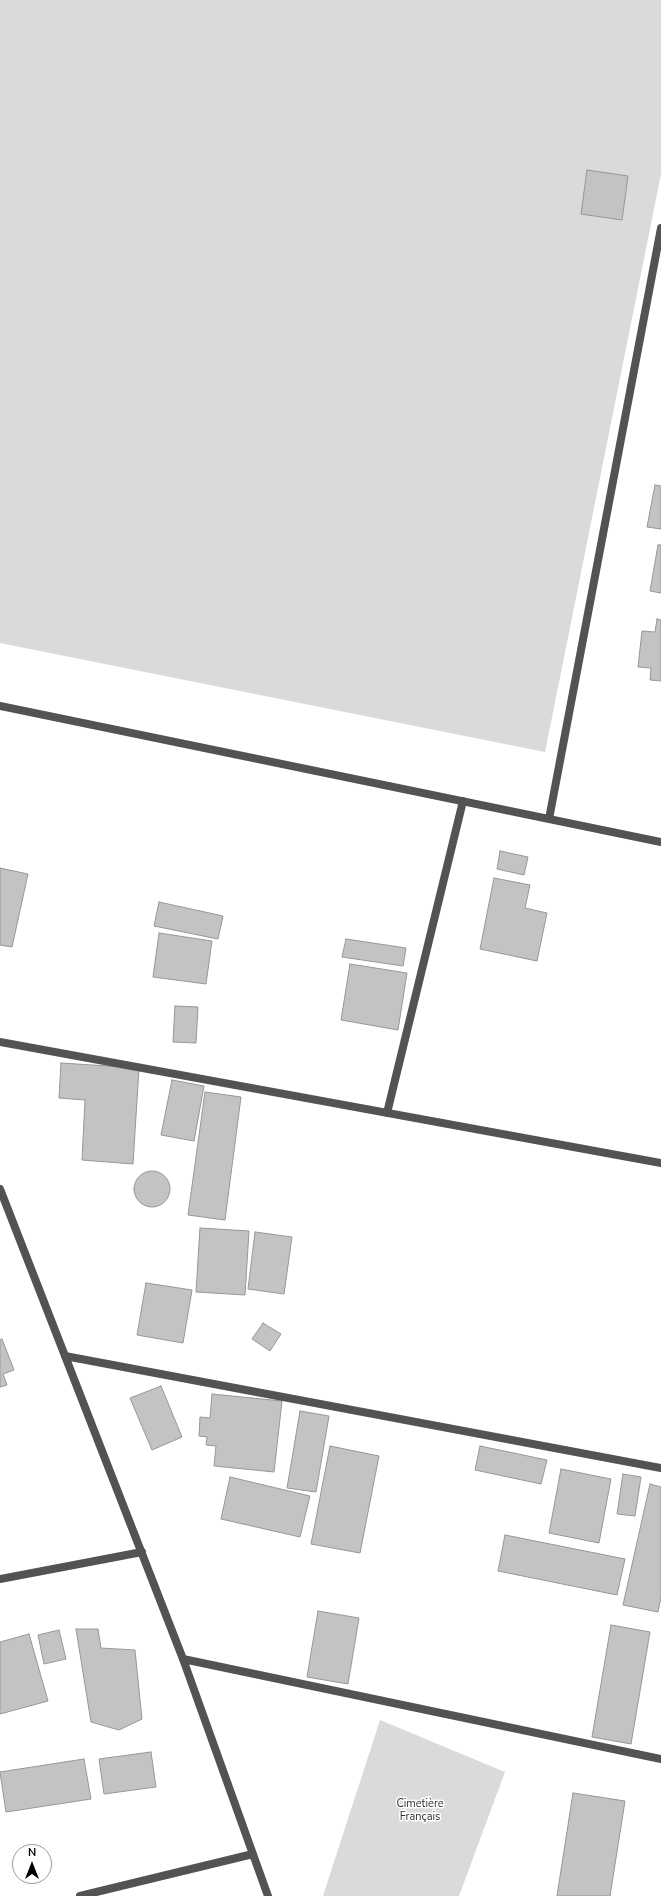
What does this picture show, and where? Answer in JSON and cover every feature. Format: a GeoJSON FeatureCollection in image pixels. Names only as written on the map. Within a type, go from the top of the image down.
{"type":"FeatureCollection","features":[{"type":"Feature","properties":{"kind":"street"},"geometry":{"type":"LineString","coordinates":[[549,819],[661,228]]}},
{"type":"Feature","properties":{"kind":"street"},"geometry":{"type":"LineString","coordinates":[[0,706],[661,842]]}},
{"type":"Feature","properties":{"kind":"street"},"geometry":{"type":"LineString","coordinates":[[387,1113],[463,801]]}},
{"type":"Feature","properties":{"kind":"street"},"geometry":{"type":"LineString","coordinates":[[0,1042],[661,1163]]}},
{"type":"Feature","properties":{"kind":"street"},"geometry":{"type":"LineString","coordinates":[[0,1189],[183,1660],[268,1896]]}},
{"type":"Feature","properties":{"kind":"street"},"geometry":{"type":"LineString","coordinates":[[65,1356],[661,1468]]}},
{"type":"Feature","properties":{"kind":"street"},"geometry":{"type":"LineString","coordinates":[[0,1579],[142,1552]]}},
{"type":"Feature","properties":{"kind":"street"},"geometry":{"type":"LineString","coordinates":[[183,1660],[661,1759]]}},
{"type":"Feature","properties":{"kind":"street"},"geometry":{"type":"LineString","coordinates":[[80,1896],[253,1854]]}},
{"type":"Feature","properties":{"kind":"green space"},"geometry":{"type":"Polygon","coordinates":[[[0,0],[661,0],[661,174],[545,752],[0,643],[0,0]]]}},
{"type":"Feature","properties":{"kind":"green space","name":"Cimetière Français"},"geometry":{"type":"Polygon","coordinates":[[[380,1720],[505,1772],[459,1896],[323,1896],[380,1720]]]}},
{"type":"Feature","properties":{"kind":"building"},"geometry":{"type":"Polygon","coordinates":[[[587,170],[628,176],[622,220],[581,214],[587,170]]]}},
{"type":"Feature","properties":{"kind":"building"},"geometry":{"type":"Polygon","coordinates":[[[655,485],[661,486],[661,529],[647,527],[655,485]]]}},
{"type":"Feature","properties":{"kind":"building"},"geometry":{"type":"Polygon","coordinates":[[[658,545],[661,545],[661,593],[650,591],[658,545]]]}},
{"type":"Feature","properties":{"kind":"building"},"geometry":{"type":"Polygon","coordinates":[[[657,619],[661,620],[661,681],[650,680],[651,668],[638,667],[642,631],[655,632],[657,619]]]}},
{"type":"Feature","properties":{"kind":"building"},"geometry":{"type":"Polygon","coordinates":[[[500,851],[528,857],[524,875],[497,869],[500,851]]]}},
{"type":"Feature","properties":{"kind":"building"},"geometry":{"type":"Polygon","coordinates":[[[0,868],[28,874],[12,947],[0,945],[0,868]]]}},
{"type":"Feature","properties":{"kind":"building"},"geometry":{"type":"Polygon","coordinates":[[[494,878],[530,885],[525,908],[547,913],[537,961],[480,949],[494,878]]]}},
{"type":"Feature","properties":{"kind":"building"},"geometry":{"type":"Polygon","coordinates":[[[159,902],[223,916],[218,939],[154,926],[159,902]]]}},
{"type":"Feature","properties":{"kind":"building"},"geometry":{"type":"Polygon","coordinates":[[[159,933],[212,941],[206,984],[153,977],[159,933]]]}},
{"type":"Feature","properties":{"kind":"building"},"geometry":{"type":"Polygon","coordinates":[[[346,939],[406,948],[403,966],[342,957],[346,939]]]}},
{"type":"Feature","properties":{"kind":"building"},"geometry":{"type":"Polygon","coordinates":[[[350,964],[407,973],[398,1030],[341,1020],[350,964]]]}},
{"type":"Feature","properties":{"kind":"building"},"geometry":{"type":"Polygon","coordinates":[[[175,1006],[198,1007],[196,1043],[173,1042],[175,1006]]]}},
{"type":"Feature","properties":{"kind":"building"},"geometry":{"type":"Polygon","coordinates":[[[61,1063],[139,1068],[133,1164],[82,1160],[85,1100],[59,1098],[61,1063]]]}},
{"type":"Feature","properties":{"kind":"building"},"geometry":{"type":"Polygon","coordinates":[[[172,1080],[204,1086],[194,1141],[161,1135],[172,1080]]]}},
{"type":"Feature","properties":{"kind":"building"},"geometry":{"type":"Polygon","coordinates":[[[205,1092],[241,1097],[225,1220],[188,1215],[205,1092]]]}},
{"type":"Feature","properties":{"kind":"building"},"geometry":{"type":"Polygon","coordinates":[[[152,1171],[162,1174],[167,1179],[170,1189],[167,1199],[162,1204],[152,1207],[142,1204],[137,1199],[134,1189],[137,1179],[142,1174],[152,1171]]]}},
{"type":"Feature","properties":{"kind":"building"},"geometry":{"type":"Polygon","coordinates":[[[200,1228],[249,1231],[245,1295],[196,1292],[200,1228]]]}},
{"type":"Feature","properties":{"kind":"building"},"geometry":{"type":"Polygon","coordinates":[[[255,1232],[292,1237],[284,1294],[248,1289],[255,1232]]]}},
{"type":"Feature","properties":{"kind":"building"},"geometry":{"type":"Polygon","coordinates":[[[146,1283],[192,1290],[183,1343],[137,1335],[146,1283]]]}},
{"type":"Feature","properties":{"kind":"building"},"geometry":{"type":"Polygon","coordinates":[[[263,1323],[281,1334],[270,1351],[252,1339],[263,1323]]]}},
{"type":"Feature","properties":{"kind":"building"},"geometry":{"type":"Polygon","coordinates":[[[2,1339],[14,1370],[3,1374],[7,1385],[0,1387],[0,1340],[2,1339]]]}},
{"type":"Feature","properties":{"kind":"building"},"geometry":{"type":"Polygon","coordinates":[[[161,1386],[182,1437],[152,1450],[130,1398],[161,1386]]]}},
{"type":"Feature","properties":{"kind":"building"},"geometry":{"type":"Polygon","coordinates":[[[212,1394],[282,1401],[274,1472],[214,1466],[216,1446],[206,1445],[207,1437],[199,1436],[200,1417],[210,1418],[212,1394]]]}},
{"type":"Feature","properties":{"kind":"building"},"geometry":{"type":"Polygon","coordinates":[[[300,1411],[329,1416],[316,1492],[287,1488],[300,1411]]]}},
{"type":"Feature","properties":{"kind":"building"},"geometry":{"type":"Polygon","coordinates":[[[330,1446],[379,1456],[360,1553],[311,1544],[330,1446]]]}},
{"type":"Feature","properties":{"kind":"building"},"geometry":{"type":"Polygon","coordinates":[[[480,1446],[547,1460],[541,1484],[475,1470],[480,1446]]]}},
{"type":"Feature","properties":{"kind":"building"},"geometry":{"type":"Polygon","coordinates":[[[561,1469],[611,1479],[599,1543],[549,1533],[561,1469]]]}},
{"type":"Feature","properties":{"kind":"building"},"geometry":{"type":"Polygon","coordinates":[[[623,1474],[641,1477],[635,1516],[617,1514],[623,1474]]]}},
{"type":"Feature","properties":{"kind":"building"},"geometry":{"type":"Polygon","coordinates":[[[230,1477],[310,1496],[300,1537],[221,1519],[230,1477]]]}},
{"type":"Feature","properties":{"kind":"building"},"geometry":{"type":"Polygon","coordinates":[[[650,1484],[661,1487],[661,1597],[658,1612],[623,1605],[650,1484]]]}},
{"type":"Feature","properties":{"kind":"building"},"geometry":{"type":"Polygon","coordinates":[[[505,1535],[625,1559],[617,1595],[498,1571],[505,1535]]]}},
{"type":"Feature","properties":{"kind":"building"},"geometry":{"type":"Polygon","coordinates":[[[318,1611],[359,1618],[348,1684],[307,1677],[318,1611]]]}},
{"type":"Feature","properties":{"kind":"building"},"geometry":{"type":"Polygon","coordinates":[[[611,1625],[650,1632],[631,1744],[592,1737],[611,1625]]]}},
{"type":"Feature","properties":{"kind":"building"},"geometry":{"type":"Polygon","coordinates":[[[76,1629],[98,1629],[101,1648],[135,1650],[142,1719],[119,1730],[91,1722],[76,1629]]]}},
{"type":"Feature","properties":{"kind":"building"},"geometry":{"type":"Polygon","coordinates":[[[59,1630],[66,1659],[44,1664],[38,1635],[59,1630]]]}},
{"type":"Feature","properties":{"kind":"building"},"geometry":{"type":"Polygon","coordinates":[[[29,1634],[48,1701],[0,1714],[0,1642],[29,1634]]]}},
{"type":"Feature","properties":{"kind":"building"},"geometry":{"type":"Polygon","coordinates":[[[151,1752],[156,1787],[104,1794],[99,1759],[151,1752]]]}},
{"type":"Feature","properties":{"kind":"building"},"geometry":{"type":"Polygon","coordinates":[[[84,1759],[91,1799],[6,1812],[0,1772],[84,1759]]]}},
{"type":"Feature","properties":{"kind":"building"},"geometry":{"type":"Polygon","coordinates":[[[573,1793],[625,1801],[610,1896],[557,1896],[573,1793]]]}}]}
